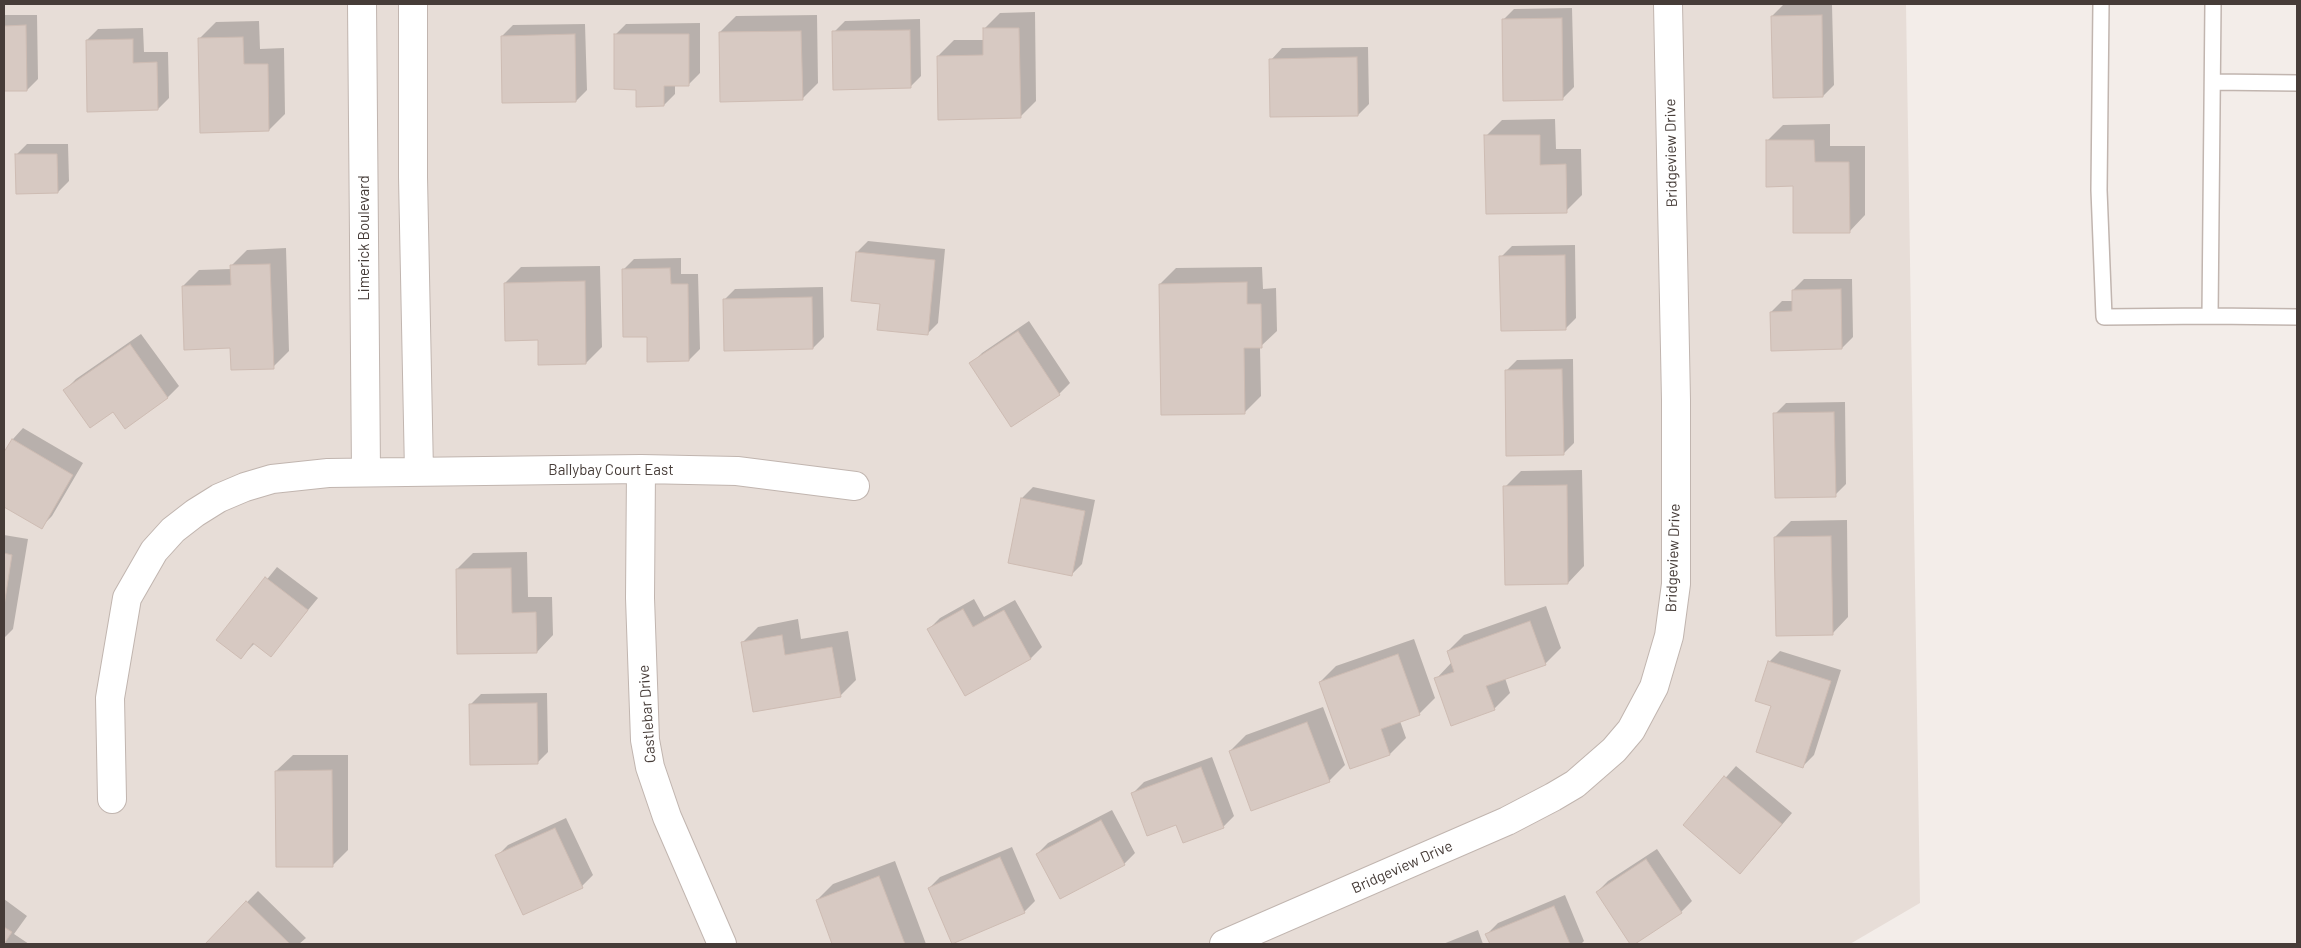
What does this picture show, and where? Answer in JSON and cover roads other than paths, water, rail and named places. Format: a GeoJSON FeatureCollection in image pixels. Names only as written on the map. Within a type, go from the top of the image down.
{"type":"FeatureCollection","features":[{"type":"Feature","properties":{"kind":"street","name":"Limerick Boulevard"},"geometry":{"type":"LineString","coordinates":[[362,4],[366,472]]}},
{"type":"Feature","properties":{"kind":"street"},"geometry":{"type":"LineString","coordinates":[[413,4],[413,177],[419,472]]}},
{"type":"Feature","properties":{"kind":"street","name":"Bridgeview Drive"},"geometry":{"type":"LineString","coordinates":[[1224,944],[1507,821],[1575,784],[1614,750],[1631,730],[1654,687],[1669,636],[1676,584],[1676,400],[1668,4]]}},
{"type":"Feature","properties":{"kind":"street","name":"Ballybay Court East"},"geometry":{"type":"LineString","coordinates":[[112,800],[110,698],[127,598],[154,551],[173,530],[219,498],[245,487],[272,479],[328,472],[641,469],[737,471],[855,486]]}},
{"type":"Feature","properties":{"kind":"street","name":"Castlebar Drive"},"geometry":{"type":"LineString","coordinates":[[641,469],[640,598],[645,740],[650,767],[667,817],[722,944]]}},
{"type":"Feature","properties":{"kind":"lane"},"geometry":{"type":"LineString","coordinates":[[2100,4],[2099,190],[2104,317],[2297,317]]}},
{"type":"Feature","properties":{"kind":"lane"},"geometry":{"type":"LineString","coordinates":[[2210,316],[2213,4]]}},
{"type":"Feature","properties":{"kind":"lane"},"geometry":{"type":"LineString","coordinates":[[2213,82],[2297,83]]}}]}
